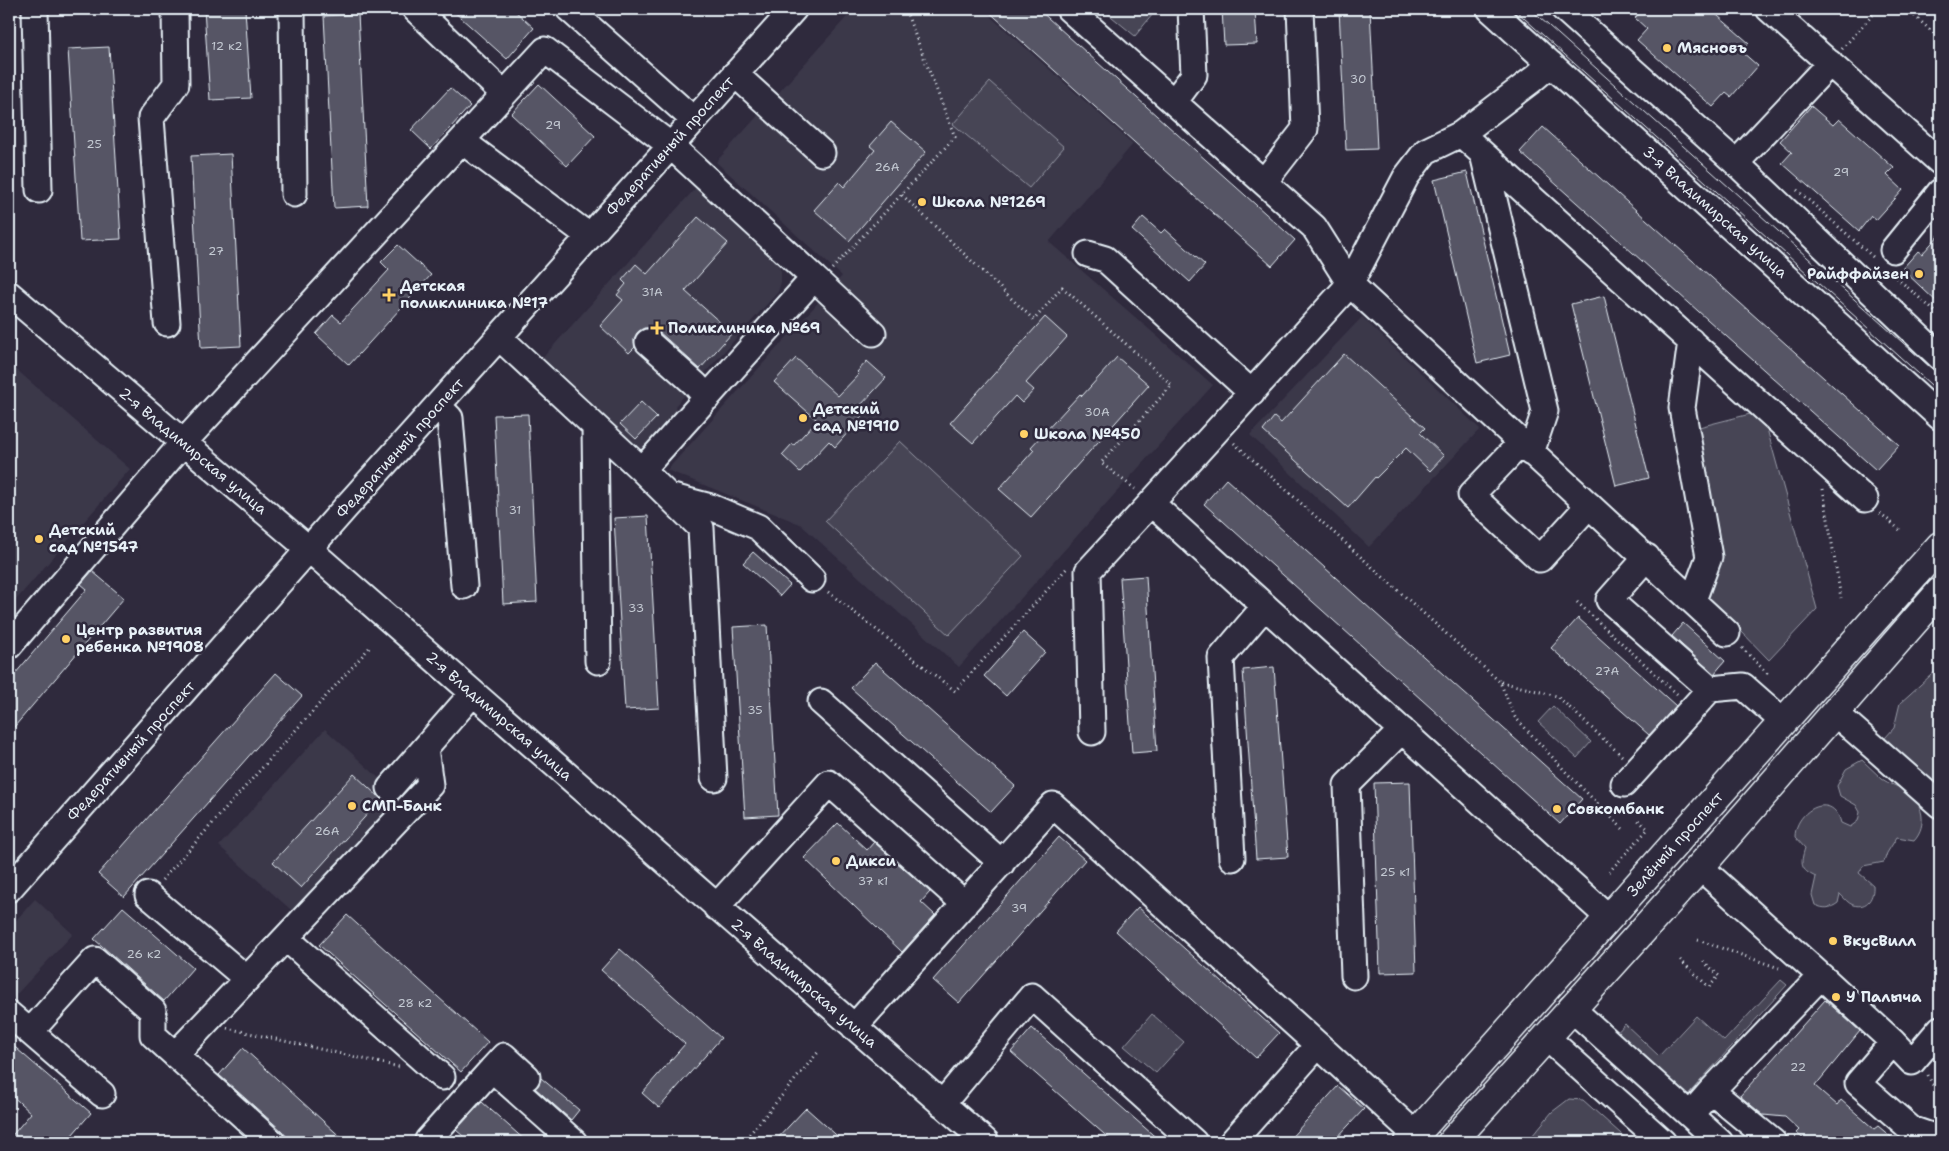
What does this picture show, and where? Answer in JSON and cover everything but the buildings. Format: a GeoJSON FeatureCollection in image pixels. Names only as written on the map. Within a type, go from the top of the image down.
{"type":"FeatureCollection","features":[{"type":"Feature","properties":{"kind":"main road","name":"Зелёный проспект"},"geometry":{"type":"LineString","coordinates":[[1412,1138],[1940,546]]}},
{"type":"Feature","properties":{"kind":"main road"},"geometry":{"type":"LineString","coordinates":[[1452,1142],[1700,867],[1940,592]]}},
{"type":"Feature","properties":{"kind":"street"},"geometry":{"type":"LineString","coordinates":[[35,9],[39,190]]}},
{"type":"Feature","properties":{"kind":"street"},"geometry":{"type":"LineString","coordinates":[[167,323],[151,118],[176,84],[174,9]]}},
{"type":"Feature","properties":{"kind":"street"},"geometry":{"type":"LineString","coordinates":[[292,9],[294,194]]}},
{"type":"Feature","properties":{"kind":"street"},"geometry":{"type":"LineString","coordinates":[[415,9],[504,94]]}},
{"type":"Feature","properties":{"kind":"street"},"geometry":{"type":"LineString","coordinates":[[569,9],[694,120]]}},
{"type":"Feature","properties":{"kind":"street","name":"Федеративный проспект"},"geometry":{"type":"LineString","coordinates":[[9,889],[670,145],[794,9]]}},
{"type":"Feature","properties":{"kind":"street"},"geometry":{"type":"LineString","coordinates":[[1069,9],[1314,227],[1350,284],[1728,633]]}},
{"type":"Feature","properties":{"kind":"street"},"geometry":{"type":"LineString","coordinates":[[1174,102],[1194,75],[1191,9]]}},
{"type":"Feature","properties":{"kind":"street"},"geometry":{"type":"LineString","coordinates":[[1264,182],[1305,129],[1300,9]]}},
{"type":"Feature","properties":{"kind":"street","name":"3-я Владимирская улица"},"geometry":{"type":"LineString","coordinates":[[1490,9],[1940,417]]}},
{"type":"Feature","properties":{"kind":"street"},"geometry":{"type":"LineString","coordinates":[[1770,9],[1940,162]]}},
{"type":"Feature","properties":{"kind":"street"},"geometry":{"type":"LineString","coordinates":[[1579,13],[1940,357]]}},
{"type":"Feature","properties":{"kind":"street"},"geometry":{"type":"LineString","coordinates":[[9,646],[183,443],[545,50],[670,145],[873,332]]}},
{"type":"Feature","properties":{"kind":"street"},"geometry":{"type":"LineString","coordinates":[[1736,163],[1830,62]]}},
{"type":"Feature","properties":{"kind":"street"},"geometry":{"type":"LineString","coordinates":[[1092,732],[1088,571],[1350,284],[1411,170],[1426,150],[1461,134],[1551,64]]}},
{"type":"Feature","properties":{"kind":"street"},"geometry":{"type":"LineString","coordinates":[[735,74],[822,154]]}},
{"type":"Feature","properties":{"kind":"street"},"geometry":{"type":"LineString","coordinates":[[1461,134],[1865,499]]}},
{"type":"Feature","properties":{"kind":"street"},"geometry":{"type":"LineString","coordinates":[[462,141],[589,236]]}},
{"type":"Feature","properties":{"kind":"street"},"geometry":{"type":"LineString","coordinates":[[1483,154],[1545,411],[1526,448],[1471,496],[1540,559],[1589,505]]}},
{"type":"Feature","properties":{"kind":"street"},"geometry":{"type":"LineString","coordinates":[[1894,250],[1940,192]]}},
{"type":"Feature","properties":{"kind":"street"},"geometry":{"type":"LineString","coordinates":[[1088,254],[1105,259],[1252,393]]}},
{"type":"Feature","properties":{"kind":"street"},"geometry":{"type":"LineString","coordinates":[[642,470],[706,398],[817,280]]}},
{"type":"Feature","properties":{"kind":"street","name":"2-я Владимирская улица"},"geometry":{"type":"LineString","coordinates":[[9,294],[310,550],[986,1142]]}},
{"type":"Feature","properties":{"kind":"street"},"geometry":{"type":"LineString","coordinates":[[499,337],[642,470],[701,528],[714,778]]}},
{"type":"Feature","properties":{"kind":"street"},"geometry":{"type":"LineString","coordinates":[[1691,341],[1682,408],[1710,557],[1693,600]]}},
{"type":"Feature","properties":{"kind":"street"},"geometry":{"type":"LineString","coordinates":[[648,342],[695,384],[706,398]]}},
{"type":"Feature","properties":{"kind":"street"},"geometry":{"type":"LineString","coordinates":[[438,406],[450,418],[464,586]]}},
{"type":"Feature","properties":{"kind":"street"},"geometry":{"type":"LineString","coordinates":[[595,427],[598,661]]}},
{"type":"Feature","properties":{"kind":"street"},"geometry":{"type":"LineString","coordinates":[[669,496],[711,507],[758,527],[812,579]]}},
{"type":"Feature","properties":{"kind":"street"},"geometry":{"type":"LineString","coordinates":[[1151,502],[1609,918]]}},
{"type":"Feature","properties":{"kind":"street"},"geometry":{"type":"LineString","coordinates":[[1647,557],[1609,600],[1710,689]]}},
{"type":"Feature","properties":{"kind":"street"},"geometry":{"type":"LineString","coordinates":[[1232,858],[1221,658],[1265,606]]}},
{"type":"Feature","properties":{"kind":"street"},"geometry":{"type":"LineString","coordinates":[[1630,776],[1710,689],[1743,686],[1784,722]]}},
{"type":"Feature","properties":{"kind":"street"},"geometry":{"type":"LineString","coordinates":[[390,788],[473,694]]}},
{"type":"Feature","properties":{"kind":"street"},"geometry":{"type":"LineString","coordinates":[[821,702],[1002,863]]}},
{"type":"Feature","properties":{"kind":"street"},"geometry":{"type":"LineString","coordinates":[[1835,713],[1940,804]]}},
{"type":"Feature","properties":{"kind":"street"},"geometry":{"type":"LineString","coordinates":[[1354,976],[1347,785],[1402,730]]}},
{"type":"Feature","properties":{"kind":"street"},"geometry":{"type":"LineString","coordinates":[[175,1055],[430,785],[425,748]]}},
{"type":"Feature","properties":{"kind":"street"},"geometry":{"type":"LineString","coordinates":[[716,906],[829,782],[965,904]]}},
{"type":"Feature","properties":{"kind":"street"},"geometry":{"type":"LineString","coordinates":[[854,1027],[1053,805],[1318,1045],[1412,1138]]}},
{"type":"Feature","properties":{"kind":"street"},"geometry":{"type":"LineString","coordinates":[[1700,867],[1893,1042],[1912,1062],[1940,1029]]}},
{"type":"Feature","properties":{"kind":"street"},"geometry":{"type":"LineString","coordinates":[[148,896],[247,979]]}},
{"type":"Feature","properties":{"kind":"street"},"geometry":{"type":"LineString","coordinates":[[286,938],[442,1077]]}},
{"type":"Feature","properties":{"kind":"street"},"geometry":{"type":"LineString","coordinates":[[30,1032],[96,960],[153,1011],[153,1035],[272,1142]]}},
{"type":"Feature","properties":{"kind":"street"},"geometry":{"type":"LineString","coordinates":[[1690,1115],[1711,1090],[1821,976]]}},
{"type":"Feature","properties":{"kind":"street"},"geometry":{"type":"LineString","coordinates":[[942,1104],[1032,996],[1194,1142]]}},
{"type":"Feature","properties":{"kind":"street"},"geometry":{"type":"LineString","coordinates":[[1571,1008],[1720,1142]]}},
{"type":"Feature","properties":{"kind":"street"},"geometry":{"type":"LineString","coordinates":[[9,1014],[102,1094]]}},
{"type":"Feature","properties":{"kind":"street"},"geometry":{"type":"LineString","coordinates":[[1546,1037],[1663,1142]]}},
{"type":"Feature","properties":{"kind":"street"},"geometry":{"type":"LineString","coordinates":[[1893,1042],[1858,1082],[1911,1129],[1934,1137],[1940,1142]]}},
{"type":"Feature","properties":{"kind":"street"},"geometry":{"type":"LineString","coordinates":[[1232,1142],[1318,1045]]}},
{"type":"Feature","properties":{"kind":"street"},"geometry":{"type":"LineString","coordinates":[[428,1140],[504,1056],[527,1077]]}},
{"type":"Feature","properties":{"kind":"street"},"geometry":{"type":"LineString","coordinates":[[492,1069],[574,1142]]}},
{"type":"Feature","properties":{"kind":"street"},"geometry":{"type":"LineString","coordinates":[[1711,1090],[1773,1142]]}},
{"type":"Feature","properties":{"kind":"path"},"geometry":{"type":"LineString","coordinates":[[817,280],[902,195],[955,137],[905,9]]}},
{"type":"Feature","properties":{"kind":"path"},"geometry":{"type":"LineString","coordinates":[[1830,62],[1878,9]]}},
{"type":"Feature","properties":{"kind":"path"},"geometry":{"type":"LineString","coordinates":[[1907,9],[1940,39]]}},
{"type":"Feature","properties":{"kind":"path"},"geometry":{"type":"LineString","coordinates":[[902,195],[1034,320],[1062,287],[1172,385],[1101,463],[1151,502]]}},
{"type":"Feature","properties":{"kind":"path"},"geometry":{"type":"LineString","coordinates":[[1219,429],[1500,682],[1515,718],[1625,831]]}},
{"type":"Feature","properties":{"kind":"path"},"geometry":{"type":"LineString","coordinates":[[1817,456],[1840,598]]}},
{"type":"Feature","properties":{"kind":"path"},"geometry":{"type":"LineString","coordinates":[[1865,499],[1901,531]]}},
{"type":"Feature","properties":{"kind":"path"},"geometry":{"type":"LineString","coordinates":[[812,579],[955,691],[1072,562]]}},
{"type":"Feature","properties":{"kind":"path"},"geometry":{"type":"LineString","coordinates":[[1577,602],[1692,708]]}},
{"type":"Feature","properties":{"kind":"path"},"geometry":{"type":"LineString","coordinates":[[1728,633],[1770,676]]}},
{"type":"Feature","properties":{"kind":"path"},"geometry":{"type":"LineString","coordinates":[[148,896],[370,647]]}},
{"type":"Feature","properties":{"kind":"path"},"geometry":{"type":"LineString","coordinates":[[1500,682],[1557,696],[1630,776]]}},
{"type":"Feature","properties":{"kind":"path"},"geometry":{"type":"LineString","coordinates":[[1609,872],[1648,829],[1637,819]]}},
{"type":"Feature","properties":{"kind":"path"},"geometry":{"type":"LineString","coordinates":[[1698,940],[1788,971]]}},
{"type":"Feature","properties":{"kind":"path"},"geometry":{"type":"LineString","coordinates":[[1680,960],[1709,987],[1719,976],[1702,960]]}},
{"type":"Feature","properties":{"kind":"path"},"geometry":{"type":"LineString","coordinates":[[205,1023],[404,1069]]}},
{"type":"Feature","properties":{"kind":"path"},"geometry":{"type":"LineString","coordinates":[[743,1142],[820,1050]]}},
{"type":"Feature","properties":{"kind":"path"},"geometry":{"type":"LineString","coordinates":[[749,1135],[758,1142]]}},
{"type":"Feature","properties":{"kind":"shaded area"},"geometry":{"type":"Polygon","coordinates":[[[854,9],[982,9],[1133,144],[1049,242],[1213,385],[959,667],[800,524],[667,470],[842,276],[716,162],[854,9]]]}},
{"type":"Feature","properties":{"kind":"shaded area"},"geometry":{"type":"Polygon","coordinates":[[[1109,9],[1157,9],[1135,36],[1106,12],[1109,9]]]}},
{"type":"Feature","properties":{"kind":"shaded area"},"geometry":{"type":"Polygon","coordinates":[[[990,82],[1064,147],[1029,188],[953,124],[990,82]]]}},
{"type":"Feature","properties":{"kind":"shaded area","name":"Поликлиника №69"},"geometry":{"type":"Polygon","coordinates":[[[701,182],[776,261],[781,271],[781,282],[778,292],[675,406],[676,411],[645,449],[636,453],[537,364],[701,182]]]}},
{"type":"Feature","properties":{"kind":"shaded area"},"geometry":{"type":"Polygon","coordinates":[[[1362,317],[1480,429],[1369,547],[1250,435],[1362,317]]]}},
{"type":"Feature","properties":{"kind":"shaded area","name":"Детский сад №1547"},"geometry":{"type":"Polygon","coordinates":[[[9,363],[130,469],[9,608],[9,363]]]}},
{"type":"Feature","properties":{"kind":"shaded area"},"geometry":{"type":"Polygon","coordinates":[[[1762,411],[1817,609],[1769,660],[1709,598],[1722,556],[1695,428],[1762,411]]]}},
{"type":"Feature","properties":{"kind":"shaded area"},"geometry":{"type":"Polygon","coordinates":[[[900,441],[1023,556],[949,635],[825,521],[900,441]]]}},
{"type":"Feature","properties":{"kind":"shaded area"},"geometry":{"type":"Polygon","coordinates":[[[1940,667],[1940,796],[1903,764],[1896,748],[1885,738],[1894,728],[1900,703],[1940,667]]]}},
{"type":"Feature","properties":{"kind":"shaded area"},"geometry":{"type":"Polygon","coordinates":[[[1553,706],[1591,742],[1577,758],[1538,722],[1553,706]]]}},
{"type":"Feature","properties":{"kind":"shaded area"},"geometry":{"type":"Polygon","coordinates":[[[325,729],[403,800],[298,916],[219,846],[325,729]]]}},
{"type":"Feature","properties":{"kind":"shaded area"},"geometry":{"type":"Polygon","coordinates":[[[1862,760],[1882,779],[1903,789],[1912,796],[1920,807],[1922,814],[1921,828],[1914,840],[1897,837],[1884,862],[1863,866],[1859,873],[1873,885],[1871,898],[1866,904],[1853,905],[1840,894],[1838,903],[1827,908],[1821,907],[1815,905],[1812,895],[1816,877],[1807,872],[1803,866],[1802,858],[1805,848],[1795,837],[1797,827],[1807,812],[1823,806],[1830,807],[1837,813],[1841,823],[1850,827],[1858,821],[1860,812],[1856,805],[1840,796],[1837,786],[1846,769],[1862,760]]]}},
{"type":"Feature","properties":{"kind":"shaded area"},"geometry":{"type":"Polygon","coordinates":[[[35,899],[73,934],[12,999],[9,997],[9,928],[35,899]]]}},
{"type":"Feature","properties":{"kind":"shaded area"},"geometry":{"type":"Polygon","coordinates":[[[1781,980],[1787,985],[1683,1100],[1613,1037],[1625,1024],[1659,1056],[1696,1016],[1724,1041],[1781,980]]]}},
{"type":"Feature","properties":{"kind":"shaded area"},"geometry":{"type":"Polygon","coordinates":[[[1152,1014],[1184,1042],[1156,1073],[1124,1046],[1152,1014]]]}},
{"type":"Feature","properties":{"kind":"shaded area"},"geometry":{"type":"Polygon","coordinates":[[[1569,1099],[1583,1100],[1630,1142],[1527,1142],[1552,1112],[1569,1099]]]}},
{"type":"Feature","properties":{"kind":"tram line"},"geometry":{"type":"LineString","coordinates":[[1514,9],[1940,393]]}},
{"type":"Feature","properties":{"kind":"tram line"},"geometry":{"type":"LineString","coordinates":[[1530,9],[1940,376]]}},
{"type":"Feature","properties":{"kind":"place","name":"Мясновъ"},"geometry":{"type":"Point","coordinates":[1667,48]}},
{"type":"Feature","properties":{"kind":"place","name":"Школа №1269"},"geometry":{"type":"Point","coordinates":[922,202]}},
{"type":"Feature","properties":{"kind":"place","name":"Райффайзен"},"geometry":{"type":"Point","coordinates":[1919,274]}},
{"type":"Feature","properties":{"kind":"place","name":"Детская поликлиника №17"},"geometry":{"type":"Point","coordinates":[389,295]}},
{"type":"Feature","properties":{"kind":"place","name":"Поликлиника №69"},"geometry":{"type":"Point","coordinates":[657,328]}},
{"type":"Feature","properties":{"kind":"place","name":"Детский сад №1910"},"geometry":{"type":"Point","coordinates":[803,418]}},
{"type":"Feature","properties":{"kind":"place","name":"Школа №450"},"geometry":{"type":"Point","coordinates":[1024,434]}},
{"type":"Feature","properties":{"kind":"place","name":"Детский сад №1547"},"geometry":{"type":"Point","coordinates":[39,539]}},
{"type":"Feature","properties":{"kind":"place","name":"Центр развития ребенка №1908"},"geometry":{"type":"Point","coordinates":[66,639]}},
{"type":"Feature","properties":{"kind":"place","name":"СМП-Банк"},"geometry":{"type":"Point","coordinates":[352,806]}},
{"type":"Feature","properties":{"kind":"place","name":"Совкомбанк"},"geometry":{"type":"Point","coordinates":[1557,809]}},
{"type":"Feature","properties":{"kind":"place","name":"Дикси"},"geometry":{"type":"Point","coordinates":[836,861]}},
{"type":"Feature","properties":{"kind":"place","name":"ВкусВилл"},"geometry":{"type":"Point","coordinates":[1833,941]}},
{"type":"Feature","properties":{"kind":"place","name":"У Палыча"},"geometry":{"type":"Point","coordinates":[1836,997]}}]}
